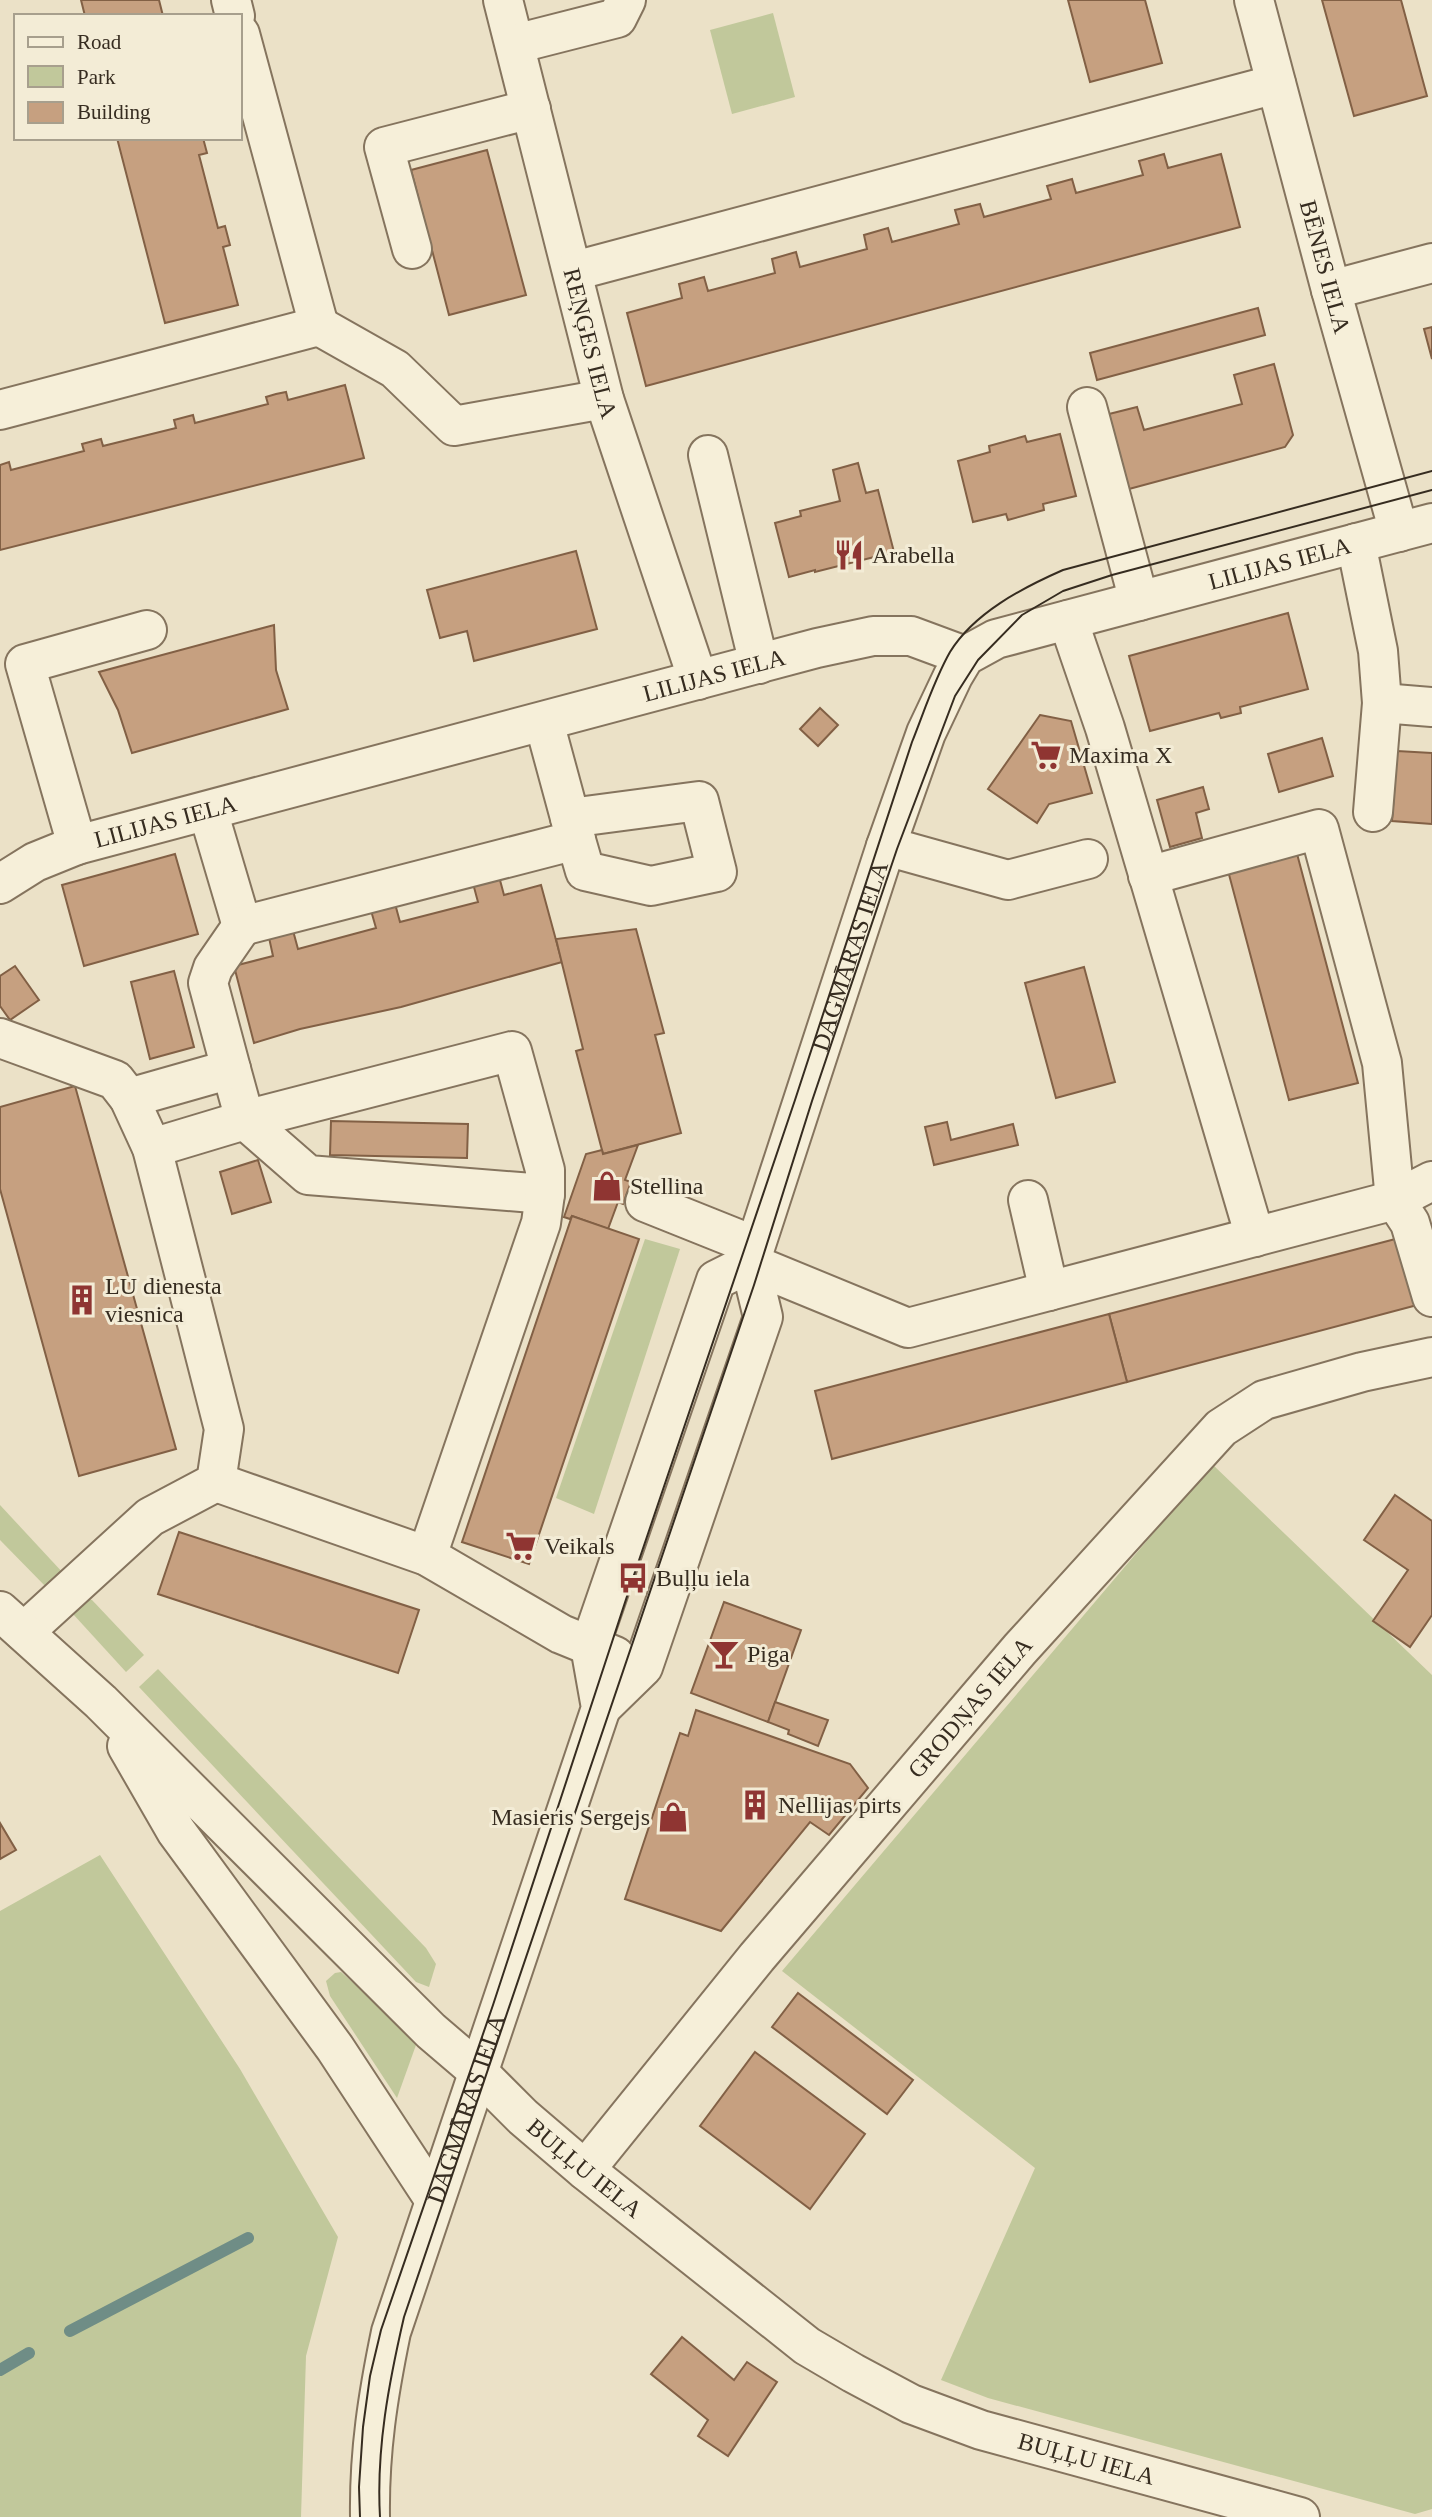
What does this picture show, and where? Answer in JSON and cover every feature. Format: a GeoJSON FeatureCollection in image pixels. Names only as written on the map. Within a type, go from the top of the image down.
{"type":"FeatureCollection","features":[{"type":"Feature","properties":{"kind":"street","name":"REŅĢES IELA"},"geometry":{"type":"LineString","coordinates":[[503,0],[604,398],[698,680]]}},
{"type":"Feature","properties":{"kind":"street"},"geometry":{"type":"LineString","coordinates":[[515,44],[617,18],[626,0]]}},
{"type":"Feature","properties":{"kind":"street","name":"BĒNES IELA"},"geometry":{"type":"LineString","coordinates":[[1254,0],[1331,290],[1415,527]]}},
{"type":"Feature","properties":{"kind":"street"},"geometry":{"type":"LineString","coordinates":[[242,41],[320,327]]}},
{"type":"Feature","properties":{"kind":"street"},"geometry":{"type":"LineString","coordinates":[[573,271],[1276,84]]}},
{"type":"Feature","properties":{"kind":"street"},"geometry":{"type":"LineString","coordinates":[[412,249],[384,148],[531,109]]}},
{"type":"Feature","properties":{"kind":"street"},"geometry":{"type":"LineString","coordinates":[[1331,290],[1432,263]]}},
{"type":"Feature","properties":{"kind":"street"},"geometry":{"type":"LineString","coordinates":[[0,410],[320,327],[395,369],[454,426],[604,398]]}},
{"type":"Feature","properties":{"kind":"street"},"geometry":{"type":"LineString","coordinates":[[1087,407],[1139,601]]}},
{"type":"Feature","properties":{"kind":"street"},"geometry":{"type":"LineString","coordinates":[[708,454],[759,664]]}},
{"type":"Feature","properties":{"kind":"street","name":"LILIJAS IELA"},"geometry":{"type":"LineString","coordinates":[[0,884],[35,862],[77,845],[759,664],[873,636],[911,636],[965,656],[996,639],[1415,527]]}},
{"type":"Feature","properties":{"kind":"street"},"geometry":{"type":"LineString","coordinates":[[1356,543],[1378,651],[1382,703],[1373,812]]}},
{"type":"Feature","properties":{"kind":"street"},"geometry":{"type":"LineString","coordinates":[[1068,620],[1097,702],[1255,1237]]}},
{"type":"Feature","properties":{"kind":"street"},"geometry":{"type":"LineString","coordinates":[[77,845],[25,664],[147,630]]}},
{"type":"Feature","properties":{"kind":"street","name":"DAGMĀRAS IELA"},"geometry":{"type":"LineString","coordinates":[[370,2517],[369,2485],[376,2407],[388,2345],[434,2199],[601,1708],[643,1667],[763,1317],[753,1255],[886,846],[926,733],[965,656]]}},
{"type":"Feature","properties":{"kind":"street"},"geometry":{"type":"LineString","coordinates":[[1382,703],[1432,707]]}},
{"type":"Feature","properties":{"kind":"street"},"geometry":{"type":"LineString","coordinates":[[544,722],[573,829],[242,926],[213,968],[208,983],[245,1120],[308,1175],[545,1194]]}},
{"type":"Feature","properties":{"kind":"street"},"geometry":{"type":"LineString","coordinates":[[208,811],[242,926]]}},
{"type":"Feature","properties":{"kind":"street"},"geometry":{"type":"LineString","coordinates":[[1148,876],[1319,829],[1382,1063],[1395,1200],[1410,1223],[1429,1275]]}},
{"type":"Feature","properties":{"kind":"street"},"geometry":{"type":"LineString","coordinates":[[886,846],[1008,880],[1088,859]]}},
{"type":"Feature","properties":{"kind":"street"},"geometry":{"type":"LineString","coordinates":[[0,1038],[115,1080],[129,1098],[152,1148],[224,1429],[216,1482]]}},
{"type":"Feature","properties":{"kind":"street"},"geometry":{"type":"LineString","coordinates":[[152,1148],[245,1120],[512,1051],[545,1170],[541,1223],[426,1556]]}},
{"type":"Feature","properties":{"kind":"street"},"geometry":{"type":"LineString","coordinates":[[129,1098],[231,1069]]}},
{"type":"Feature","properties":{"kind":"street"},"geometry":{"type":"LineString","coordinates":[[645,1202],[908,1328],[1395,1200],[1432,1181]]}},
{"type":"Feature","properties":{"kind":"street"},"geometry":{"type":"LineString","coordinates":[[1028,1200],[1049,1291]]}},
{"type":"Feature","properties":{"kind":"street","name":"DAGMĀRAS IELA"},"geometry":{"type":"LineString","coordinates":[[601,1708],[590,1646],[716,1280],[753,1255]]}},
{"type":"Feature","properties":{"kind":"street","name":"GRODŅAS IELA"},"geometry":{"type":"LineString","coordinates":[[585,2170],[757,1957],[1020,1649],[1221,1428],[1264,1400],[1362,1372],[1432,1357]]}},
{"type":"Feature","properties":{"kind":"street"},"geometry":{"type":"LineString","coordinates":[[12,1621],[150,1517],[216,1482],[426,1556],[561,1634],[643,1667]]}},
{"type":"Feature","properties":{"kind":"street","name":"BUĻĻU IELA"},"geometry":{"type":"LineString","coordinates":[[12,1621],[101,1702],[431,2031],[523,2117],[585,2170],[807,2346],[911,2404],[981,2430],[1300,2517]]}},
{"type":"Feature","properties":{"kind":"street"},"geometry":{"type":"LineString","coordinates":[[101,1702],[176,1831],[335,2048],[434,2199]]}},
{"type":"Feature","properties":{"kind":"green space"},"geometry":{"type":"Polygon","coordinates":[[[773,13],[795,97],[732,114],[710,30],[773,13]]]}},
{"type":"Feature","properties":{"kind":"green space"},"geometry":{"type":"Polygon","coordinates":[[[645,1239],[680,1249],[594,1514],[556,1498],[645,1239]]]}},
{"type":"Feature","properties":{"kind":"green space"},"geometry":{"type":"Polygon","coordinates":[[[1212,1464],[1432,1675],[1432,2509],[1415,2514],[988,2398],[941,2380],[1035,2168],[782,1971],[1212,1464]]]}},
{"type":"Feature","properties":{"kind":"green space"},"geometry":{"type":"Polygon","coordinates":[[[0,1505],[64,1574],[48,1589],[0,1540],[0,1505]]]}},
{"type":"Feature","properties":{"kind":"green space"},"geometry":{"type":"Polygon","coordinates":[[[81,1598],[92,1600],[144,1655],[126,1672],[73,1614],[74,1604],[81,1598]]]}},
{"type":"Feature","properties":{"kind":"green space"},"geometry":{"type":"Polygon","coordinates":[[[158,1669],[426,1948],[436,1964],[429,1987],[416,1982],[139,1687],[158,1669]]]}},
{"type":"Feature","properties":{"kind":"green space"},"geometry":{"type":"Polygon","coordinates":[[[100,1855],[240,2069],[338,2237],[306,2356],[301,2517],[0,2517],[0,1911],[100,1855]]]}},
{"type":"Feature","properties":{"kind":"green space"},"geometry":{"type":"Polygon","coordinates":[[[341,1972],[376,2003],[416,2045],[397,2098],[330,1996],[326,1981],[335,1973],[341,1972]]]}},
{"type":"Feature","properties":{"kind":"building"},"geometry":{"type":"Polygon","coordinates":[[[81,0],[159,0],[162,14],[84,14],[81,0]]]}},
{"type":"Feature","properties":{"kind":"building"},"geometry":{"type":"Polygon","coordinates":[[[1068,0],[1145,0],[1162,63],[1090,82],[1068,0]]]}},
{"type":"Feature","properties":{"kind":"building"},"geometry":{"type":"Polygon","coordinates":[[[1322,0],[1401,0],[1427,96],[1354,116],[1322,0]]]}},
{"type":"Feature","properties":{"kind":"building"},"geometry":{"type":"Polygon","coordinates":[[[118,140],[204,140],[207,153],[199,155],[218,228],[225,226],[230,245],[223,247],[238,305],[165,323],[118,140]]]}},
{"type":"Feature","properties":{"kind":"building"},"geometry":{"type":"Polygon","coordinates":[[[487,150],[526,295],[449,315],[411,170],[487,150]]]}},
{"type":"Feature","properties":{"kind":"building"},"geometry":{"type":"Polygon","coordinates":[[[1164,154],[1168,168],[1221,154],[1240,227],[646,386],[627,313],[682,298],[679,284],[704,277],[708,291],[775,273],[772,259],[796,252],[800,267],[867,249],[864,235],[888,228],[892,242],[959,224],[955,210],[980,204],[984,217],[1051,199],[1047,186],[1072,179],[1076,193],[1143,175],[1139,161],[1164,154]]]}},
{"type":"Feature","properties":{"kind":"building"},"geometry":{"type":"Polygon","coordinates":[[[1258,308],[1265,335],[1097,380],[1090,353],[1258,308]]]}},
{"type":"Feature","properties":{"kind":"building"},"geometry":{"type":"Polygon","coordinates":[[[1432,327],[1432,359],[1424,329],[1432,327]]]}},
{"type":"Feature","properties":{"kind":"building"},"geometry":{"type":"Polygon","coordinates":[[[1274,364],[1293,435],[1285,447],[1129,489],[1109,414],[1137,407],[1144,430],[1242,404],[1234,375],[1274,364]]]}},
{"type":"Feature","properties":{"kind":"building"},"geometry":{"type":"Polygon","coordinates":[[[345,385],[364,458],[0,550],[0,465],[9,462],[11,470],[84,451],[82,444],[101,439],[103,446],[176,428],[174,420],[193,415],[195,423],[268,404],[266,397],[276,394],[286,392],[288,400],[345,385]]]}},
{"type":"Feature","properties":{"kind":"building"},"geometry":{"type":"Polygon","coordinates":[[[1060,434],[1076,496],[1043,504],[1044,510],[1008,520],[1006,514],[973,522],[958,461],[990,452],[989,446],[1025,436],[1027,442],[1060,434]]]}},
{"type":"Feature","properties":{"kind":"building"},"geometry":{"type":"Polygon","coordinates":[[[858,463],[866,493],[878,490],[894,552],[789,577],[775,523],[801,516],[800,511],[840,501],[833,470],[858,463]]]}},
{"type":"Feature","properties":{"kind":"building"},"geometry":{"type":"Polygon","coordinates":[[[576,551],[597,629],[474,661],[467,631],[440,638],[427,590],[576,551]]]}},
{"type":"Feature","properties":{"kind":"building"},"geometry":{"type":"Polygon","coordinates":[[[1288,613],[1308,689],[1240,707],[1241,713],[1221,718],[1219,713],[1150,731],[1129,656],[1288,613]]]}},
{"type":"Feature","properties":{"kind":"building"},"geometry":{"type":"Polygon","coordinates":[[[274,625],[276,670],[288,709],[132,753],[118,710],[99,672],[274,625]]]}},
{"type":"Feature","properties":{"kind":"building"},"geometry":{"type":"Polygon","coordinates":[[[820,708],[838,725],[818,746],[800,729],[820,708]]]}},
{"type":"Feature","properties":{"kind":"building","name":"Maxima X"},"geometry":{"type":"Polygon","coordinates":[[[1040,715],[1071,721],[1092,793],[1049,804],[1037,823],[988,789],[1040,715]]]}},
{"type":"Feature","properties":{"kind":"building"},"geometry":{"type":"Polygon","coordinates":[[[1322,738],[1333,776],[1279,792],[1268,754],[1322,738]]]}},
{"type":"Feature","properties":{"kind":"building"},"geometry":{"type":"Polygon","coordinates":[[[1397,751],[1432,753],[1432,824],[1392,821],[1397,751]]]}},
{"type":"Feature","properties":{"kind":"building"},"geometry":{"type":"Polygon","coordinates":[[[1203,787],[1209,809],[1196,813],[1202,838],[1170,847],[1157,800],[1203,787]]]}},
{"type":"Feature","properties":{"kind":"building"},"geometry":{"type":"Polygon","coordinates":[[[1296,850],[1358,1083],[1289,1100],[1227,867],[1296,850]]]}},
{"type":"Feature","properties":{"kind":"building"},"geometry":{"type":"Polygon","coordinates":[[[175,854],[198,934],[84,966],[62,885],[175,854]]]}},
{"type":"Feature","properties":{"kind":"building"},"geometry":{"type":"Polygon","coordinates":[[[497,869],[504,895],[541,885],[562,962],[401,1007],[300,1029],[254,1043],[234,966],[273,956],[268,933],[292,927],[298,949],[376,928],[370,907],[394,900],[400,922],[478,902],[471,876],[497,869]]]}},
{"type":"Feature","properties":{"kind":"building"},"geometry":{"type":"Polygon","coordinates":[[[636,929],[664,1033],[655,1035],[681,1133],[603,1154],[576,1051],[583,1049],[556,939],[636,929]]]}},
{"type":"Feature","properties":{"kind":"building"},"geometry":{"type":"Polygon","coordinates":[[[15,966],[39,1000],[10,1020],[0,1006],[0,976],[15,966]]]}},
{"type":"Feature","properties":{"kind":"building"},"geometry":{"type":"Polygon","coordinates":[[[1084,967],[1115,1082],[1056,1098],[1025,983],[1084,967]]]}},
{"type":"Feature","properties":{"kind":"building"},"geometry":{"type":"Polygon","coordinates":[[[174,971],[194,1047],[150,1059],[131,982],[174,971]]]}},
{"type":"Feature","properties":{"kind":"building","name":"LU dienesta viesnica"},"geometry":{"type":"Polygon","coordinates":[[[75,1086],[176,1449],[79,1476],[0,1189],[0,1107],[75,1086]]]}},
{"type":"Feature","properties":{"kind":"building"},"geometry":{"type":"Polygon","coordinates":[[[331,1121],[468,1124],[467,1158],[330,1155],[331,1121]]]}},
{"type":"Feature","properties":{"kind":"building"},"geometry":{"type":"Polygon","coordinates":[[[947,1122],[951,1140],[1013,1124],[1018,1145],[934,1165],[925,1127],[947,1122]]]}},
{"type":"Feature","properties":{"kind":"building"},"geometry":{"type":"Polygon","coordinates":[[[638,1145],[625,1180],[631,1182],[623,1204],[618,1202],[608,1229],[572,1216],[570,1219],[564,1217],[586,1154],[602,1150],[603,1154],[638,1145]]]}},
{"type":"Feature","properties":{"kind":"building"},"geometry":{"type":"Polygon","coordinates":[[[258,1160],[271,1202],[232,1214],[220,1172],[258,1160]]]}},
{"type":"Feature","properties":{"kind":"building"},"geometry":{"type":"Polygon","coordinates":[[[572,1216],[639,1239],[529,1564],[462,1542],[572,1216]]]}},
{"type":"Feature","properties":{"kind":"building"},"geometry":{"type":"Polygon","coordinates":[[[1403,1237],[1421,1304],[1127,1382],[1109,1314],[1403,1237]]]}},
{"type":"Feature","properties":{"kind":"building"},"geometry":{"type":"Polygon","coordinates":[[[1109,1314],[1127,1382],[832,1459],[815,1391],[1109,1314]]]}},
{"type":"Feature","properties":{"kind":"building"},"geometry":{"type":"Polygon","coordinates":[[[1395,1495],[1432,1521],[1432,1615],[1410,1647],[1373,1621],[1408,1570],[1364,1540],[1395,1495]]]}},
{"type":"Feature","properties":{"kind":"building"},"geometry":{"type":"Polygon","coordinates":[[[179,1532],[419,1610],[398,1673],[158,1594],[179,1532]]]}},
{"type":"Feature","properties":{"kind":"building"},"geometry":{"type":"Polygon","coordinates":[[[724,1602],[801,1630],[768,1722],[691,1693],[724,1602]]]}},
{"type":"Feature","properties":{"kind":"building"},"geometry":{"type":"Polygon","coordinates":[[[775,1702],[828,1720],[818,1746],[788,1734],[789,1730],[768,1722],[775,1702]]]}},
{"type":"Feature","properties":{"kind":"building","name":"Nellijas pirts"},"geometry":{"type":"Polygon","coordinates":[[[696,1710],[850,1764],[868,1788],[829,1835],[810,1822],[721,1931],[625,1899],[680,1733],[688,1736],[696,1710]]]}},
{"type":"Feature","properties":{"kind":"building"},"geometry":{"type":"Polygon","coordinates":[[[0,1823],[16,1850],[0,1859],[0,1823]]]}},
{"type":"Feature","properties":{"kind":"building"},"geometry":{"type":"Polygon","coordinates":[[[798,1993],[913,2080],[887,2114],[772,2027],[798,1993]]]}},
{"type":"Feature","properties":{"kind":"building"},"geometry":{"type":"Polygon","coordinates":[[[755,2052],[865,2134],[810,2209],[700,2126],[755,2052]]]}},
{"type":"Feature","properties":{"kind":"building"},"geometry":{"type":"Polygon","coordinates":[[[682,2337],[734,2380],[747,2362],[777,2382],[728,2456],[698,2436],[708,2420],[651,2374],[682,2337]]]}},
{"type":"Feature","properties":{"kind":"waterway"},"geometry":{"type":"LineString","coordinates":[[70,2331],[248,2238]]}},
{"type":"Feature","properties":{"kind":"waterway"},"geometry":{"type":"LineString","coordinates":[[0,2370],[29,2353]]}},
{"type":"Feature","properties":{"kind":"tram line"},"geometry":{"type":"LineString","coordinates":[[360,2517],[363,2427],[370,2376],[381,2330],[493,2005],[912,742],[944,663],[960,638],[985,614],[1031,585],[1063,570],[1432,471]]}},
{"type":"Feature","properties":{"kind":"tram line"},"geometry":{"type":"LineString","coordinates":[[380,2517],[382,2441],[393,2366],[404,2317],[754,1285],[812,1101],[897,849],[955,696],[978,660],[1022,615],[1063,591],[1112,575],[1432,490]]}},
{"type":"Feature","properties":{"kind":"place","name":"Arabella"},"geometry":{"type":"Point","coordinates":[849,555]}},
{"type":"Feature","properties":{"kind":"place","name":"Maxima X"},"geometry":{"type":"Point","coordinates":[1046,755]}},
{"type":"Feature","properties":{"kind":"place","name":"Stellina"},"geometry":{"type":"Point","coordinates":[607,1186]}},
{"type":"Feature","properties":{"kind":"place","name":"LU dienesta viesnica"},"geometry":{"type":"Point","coordinates":[82,1300]}},
{"type":"Feature","properties":{"kind":"place","name":"Veikals"},"geometry":{"type":"Point","coordinates":[521,1546]}},
{"type":"Feature","properties":{"kind":"place","name":"Buļļu iela"},"geometry":{"type":"Point","coordinates":[633,1578]}},
{"type":"Feature","properties":{"kind":"place","name":"Piga"},"geometry":{"type":"Point","coordinates":[724,1654]}},
{"type":"Feature","properties":{"kind":"place","name":"Nellijas pirts"},"geometry":{"type":"Point","coordinates":[755,1805]}},
{"type":"Feature","properties":{"kind":"place","name":"Masieris Sergejs"},"geometry":{"type":"Point","coordinates":[673,1817]}}]}
